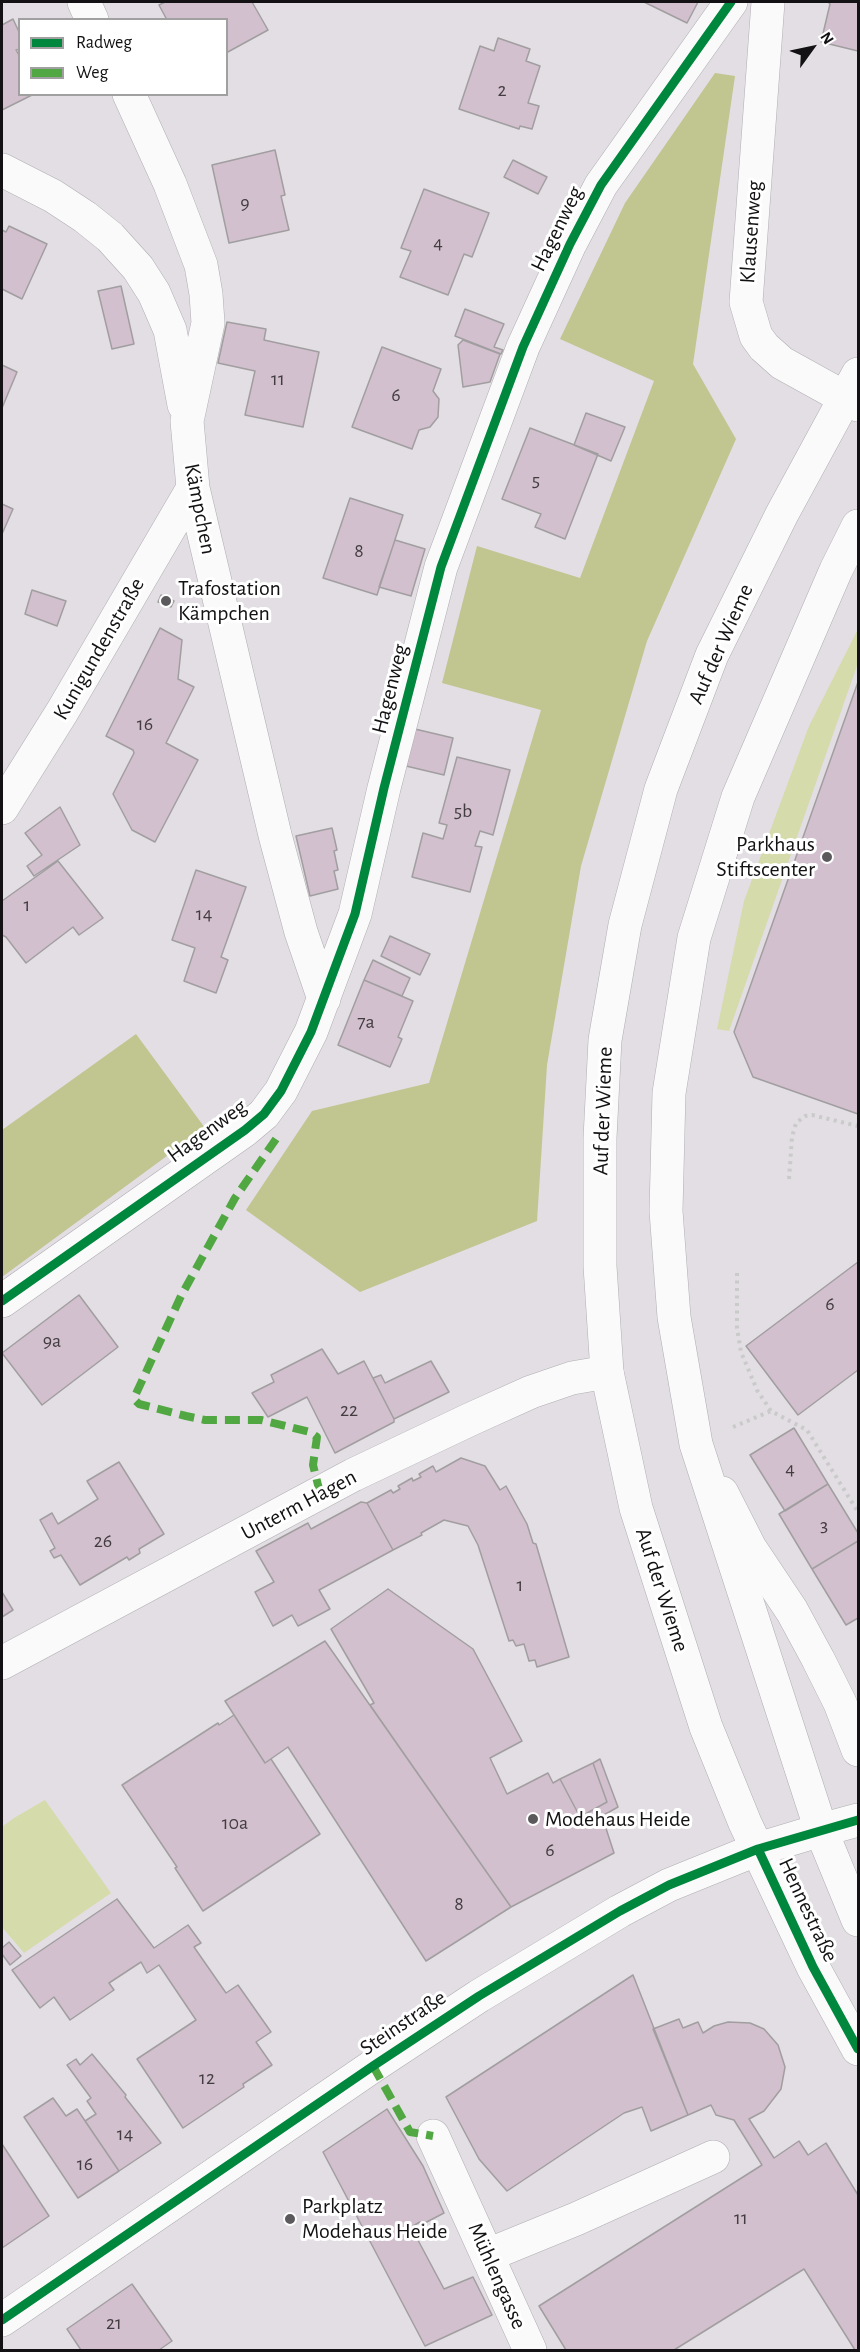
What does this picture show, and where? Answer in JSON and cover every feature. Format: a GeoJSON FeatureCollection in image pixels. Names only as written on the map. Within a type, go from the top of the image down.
{"type":"FeatureCollection","features":[{"type":"Feature","properties":{"kind":"street"},"geometry":{"type":"LineString","coordinates":[[84,2],[92,18]]}},
{"type":"Feature","properties":{"kind":"street","name":"Hagenweg"},"geometry":{"type":"LineString","coordinates":[[2,1301],[244,1130],[264,1114],[281,1091],[311,1032],[355,914],[387,777],[441,567],[523,347],[570,244],[601,185],[731,2]]}},
{"type":"Feature","properties":{"kind":"street","name":"Klausenweg"},"geometry":{"type":"LineString","coordinates":[[768,2],[746,302],[756,336],[764,347],[782,363],[854,392]]}},
{"type":"Feature","properties":{"kind":"street","name":"Kämpchen"},"geometry":{"type":"LineString","coordinates":[[130,96],[170,184],[201,265],[208,323],[187,421],[193,488],[275,835],[302,932],[324,999]]}},
{"type":"Feature","properties":{"kind":"street"},"geometry":{"type":"LineString","coordinates":[[2,170],[53,196],[85,217],[110,237],[138,268],[154,293],[170,330],[187,421]]}},
{"type":"Feature","properties":{"kind":"street","name":"Auf der Wieme"},"geometry":{"type":"LineString","coordinates":[[758,1849],[706,1727],[639,1519],[607,1372],[600,1266],[600,1138],[605,1040],[625,925],[661,789],[712,655],[782,514],[854,392]]}},
{"type":"Feature","properties":{"kind":"street","name":"Kunigundenstraße"},"geometry":{"type":"LineString","coordinates":[[2,807],[62,712],[193,488]]}},
{"type":"Feature","properties":{"kind":"street"},"geometry":{"type":"LineString","coordinates":[[821,1830],[696,1444],[674,1317],[666,1211],[669,1093],[694,938],[738,797],[836,570],[858,526]]}},
{"type":"Feature","properties":{"kind":"street","name":"Unterm Hagen"},"geometry":{"type":"LineString","coordinates":[[2,1663],[353,1475],[531,1392],[572,1378],[607,1372]]}},
{"type":"Feature","properties":{"kind":"street"},"geometry":{"type":"LineString","coordinates":[[696,1444],[750,1548],[792,1611],[818,1659],[840,1703],[858,1750]]}},
{"type":"Feature","properties":{"kind":"street","name":"Steinstraße"},"geometry":{"type":"LineString","coordinates":[[2,2320],[373,2066],[479,1996],[620,1911],[669,1885],[758,1849],[858,1820]]}},
{"type":"Feature","properties":{"kind":"street","name":"Hennestraße"},"geometry":{"type":"LineString","coordinates":[[821,1830],[858,1920]]}},
{"type":"Feature","properties":{"kind":"street","name":"Hennestraße"},"geometry":{"type":"LineString","coordinates":[[758,1849],[813,1967],[858,2049]]}},
{"type":"Feature","properties":{"kind":"street","name":"Mühlengasse"},"geometry":{"type":"LineString","coordinates":[[433,2136],[530,2350]]}},
{"type":"Feature","properties":{"kind":"street"},"geometry":{"type":"LineString","coordinates":[[488,2255],[576,2219],[713,2157]]}},
{"type":"Feature","properties":{"kind":"path"},"geometry":{"type":"LineString","coordinates":[[789,1179],[792,1137],[796,1123],[805,1116],[812,1115],[858,1126]]}},
{"type":"Feature","properties":{"kind":"path"},"geometry":{"type":"LineString","coordinates":[[737,1273],[736,1328],[741,1352],[757,1390],[771,1411],[807,1430],[858,1512]]}},
{"type":"Feature","properties":{"kind":"green space"},"geometry":{"type":"Polygon","coordinates":[[[715,73],[735,76],[693,364],[736,439],[647,641],[581,866],[547,1065],[537,1221],[360,1292],[246,1210],[312,1111],[429,1083],[541,710],[442,683],[477,546],[580,578],[654,381],[560,339],[625,203],[715,73]]]}},
{"type":"Feature","properties":{"kind":"green space"},"geometry":{"type":"Polygon","coordinates":[[[858,629],[858,663],[729,1031],[717,1029],[744,901],[809,726],[858,629]]]}},
{"type":"Feature","properties":{"kind":"green space"},"geometry":{"type":"Polygon","coordinates":[[[136,1034],[205,1128],[2,1277],[2,1130],[136,1034]]]}},
{"type":"Feature","properties":{"kind":"green space"},"geometry":{"type":"Polygon","coordinates":[[[45,1800],[111,1893],[24,1953],[2,1927],[2,1827],[45,1800]]]}},
{"type":"Feature","properties":{"kind":"building"},"geometry":{"type":"Polygon","coordinates":[[[165,2],[252,2],[268,30],[228,52],[228,18],[166,18],[159,5],[165,2]]]}},
{"type":"Feature","properties":{"kind":"building"},"geometry":{"type":"Polygon","coordinates":[[[644,2],[698,2],[687,23],[644,2]]]}},
{"type":"Feature","properties":{"kind":"building"},"geometry":{"type":"Polygon","coordinates":[[[828,2],[858,2],[858,51],[821,42],[830,4],[828,2]]]}},
{"type":"Feature","properties":{"kind":"building"},"geometry":{"type":"Polygon","coordinates":[[[13,19],[18,30],[18,50],[16,50],[18,54],[18,96],[30,96],[2,110],[2,25],[13,19]]]}},
{"type":"Feature","properties":{"kind":"building"},"geometry":{"type":"Polygon","coordinates":[[[498,38],[530,49],[526,61],[540,66],[528,103],[539,106],[532,129],[520,126],[519,129],[459,109],[480,46],[494,51],[498,38]]]}},
{"type":"Feature","properties":{"kind":"building"},"geometry":{"type":"Polygon","coordinates":[[[275,150],[285,195],[281,196],[289,230],[229,243],[212,165],[275,150]]]}},
{"type":"Feature","properties":{"kind":"building"},"geometry":{"type":"Polygon","coordinates":[[[513,160],[547,177],[538,194],[504,177],[513,160]]]}},
{"type":"Feature","properties":{"kind":"building"},"geometry":{"type":"Polygon","coordinates":[[[424,189],[489,213],[472,257],[464,254],[448,295],[400,277],[411,251],[401,248],[424,189]]]}},
{"type":"Feature","properties":{"kind":"building"},"geometry":{"type":"Polygon","coordinates":[[[9,226],[47,244],[22,299],[2,289],[2,230],[6,232],[9,226]]]}},
{"type":"Feature","properties":{"kind":"building"},"geometry":{"type":"Polygon","coordinates":[[[121,286],[134,344],[112,349],[98,291],[121,286]]]}},
{"type":"Feature","properties":{"kind":"building"},"geometry":{"type":"Polygon","coordinates":[[[465,309],[504,324],[494,347],[503,350],[501,354],[455,336],[465,309]]]}},
{"type":"Feature","properties":{"kind":"building"},"geometry":{"type":"Polygon","coordinates":[[[227,322],[266,329],[264,340],[319,352],[303,427],[245,415],[255,371],[218,363],[227,322]]]}},
{"type":"Feature","properties":{"kind":"building"},"geometry":{"type":"Polygon","coordinates":[[[463,340],[500,354],[490,382],[463,387],[458,345],[463,340]]]}},
{"type":"Feature","properties":{"kind":"building"},"geometry":{"type":"Polygon","coordinates":[[[382,347],[441,369],[433,391],[439,399],[438,417],[430,427],[419,430],[412,449],[352,427],[382,347]]]}},
{"type":"Feature","properties":{"kind":"building"},"geometry":{"type":"Polygon","coordinates":[[[2,365],[17,372],[2,408],[2,365]]]}},
{"type":"Feature","properties":{"kind":"building"},"geometry":{"type":"Polygon","coordinates":[[[586,413],[625,427],[611,461],[574,445],[586,413]]]}},
{"type":"Feature","properties":{"kind":"building"},"geometry":{"type":"Polygon","coordinates":[[[530,428],[598,454],[565,539],[535,527],[541,514],[502,499],[530,428]]]}},
{"type":"Feature","properties":{"kind":"building"},"geometry":{"type":"Polygon","coordinates":[[[350,498],[403,515],[377,595],[323,578],[350,498]]]}},
{"type":"Feature","properties":{"kind":"building"},"geometry":{"type":"Polygon","coordinates":[[[2,504],[13,509],[2,534],[2,504]]]}},
{"type":"Feature","properties":{"kind":"building"},"geometry":{"type":"Polygon","coordinates":[[[395,540],[425,549],[411,596],[379,587],[395,540]]]}},
{"type":"Feature","properties":{"kind":"building"},"geometry":{"type":"Polygon","coordinates":[[[32,590],[66,601],[57,626],[25,614],[32,590]]]}},
{"type":"Feature","properties":{"kind":"building","name":"Trafostation Kämpchen"},"geometry":{"type":"Polygon","coordinates":[[[161,595],[174,601],[171,607],[158,602],[161,595]]]}},
{"type":"Feature","properties":{"kind":"building"},"geometry":{"type":"Polygon","coordinates":[[[160,628],[182,640],[178,679],[194,687],[166,743],[198,760],[155,842],[132,830],[113,794],[134,753],[133,750],[106,736],[160,628]]]}},
{"type":"Feature","properties":{"kind":"building","name":"Parkhaus Stiftscenter"},"geometry":{"type":"Polygon","coordinates":[[[858,682],[858,1114],[753,1077],[734,1032],[858,682]]]}},
{"type":"Feature","properties":{"kind":"building"},"geometry":{"type":"Polygon","coordinates":[[[415,729],[453,738],[444,775],[406,766],[415,729]]]}},
{"type":"Feature","properties":{"kind":"building"},"geometry":{"type":"Polygon","coordinates":[[[457,757],[510,770],[493,835],[480,831],[475,846],[482,847],[470,892],[412,877],[423,833],[443,839],[447,825],[439,823],[457,757]]]}},
{"type":"Feature","properties":{"kind":"building"},"geometry":{"type":"Polygon","coordinates":[[[60,807],[80,845],[34,876],[27,866],[42,855],[25,833],[60,807]]]}},
{"type":"Feature","properties":{"kind":"building"},"geometry":{"type":"Polygon","coordinates":[[[332,828],[337,850],[334,851],[338,870],[334,871],[338,889],[310,896],[296,836],[332,828]]]}},
{"type":"Feature","properties":{"kind":"building"},"geometry":{"type":"Polygon","coordinates":[[[58,861],[103,918],[79,935],[73,927],[26,963],[2,935],[2,901],[58,861]]]}},
{"type":"Feature","properties":{"kind":"building"},"geometry":{"type":"Polygon","coordinates":[[[196,870],[246,887],[221,957],[228,960],[216,993],[184,981],[195,948],[172,940],[196,870]]]}},
{"type":"Feature","properties":{"kind":"building"},"geometry":{"type":"Polygon","coordinates":[[[390,936],[430,954],[420,975],[381,956],[390,936]]]}},
{"type":"Feature","properties":{"kind":"building"},"geometry":{"type":"Polygon","coordinates":[[[373,960],[410,978],[402,996],[364,980],[373,960]]]}},
{"type":"Feature","properties":{"kind":"building"},"geometry":{"type":"Polygon","coordinates":[[[364,980],[413,1001],[398,1037],[402,1039],[390,1067],[338,1045],[364,980]]]}},
{"type":"Feature","properties":{"kind":"building"},"geometry":{"type":"Polygon","coordinates":[[[858,1262],[858,1370],[798,1415],[746,1346],[858,1262]]]}},
{"type":"Feature","properties":{"kind":"building"},"geometry":{"type":"Polygon","coordinates":[[[79,1295],[118,1347],[42,1405],[2,1353],[79,1295]]]}},
{"type":"Feature","properties":{"kind":"building"},"geometry":{"type":"Polygon","coordinates":[[[322,1349],[338,1374],[364,1361],[394,1419],[394,1422],[335,1453],[307,1397],[268,1417],[252,1393],[274,1382],[271,1375],[322,1349]]]}},
{"type":"Feature","properties":{"kind":"building"},"geometry":{"type":"Polygon","coordinates":[[[431,1361],[449,1392],[394,1419],[373,1378],[381,1375],[385,1383],[431,1361]]]}},
{"type":"Feature","properties":{"kind":"building"},"geometry":{"type":"Polygon","coordinates":[[[794,1428],[828,1484],[785,1511],[750,1455],[794,1428]]]}},
{"type":"Feature","properties":{"kind":"building"},"geometry":{"type":"Polygon","coordinates":[[[461,1458],[485,1466],[500,1490],[506,1486],[527,1524],[533,1543],[536,1544],[569,1657],[537,1667],[535,1660],[529,1661],[524,1644],[516,1646],[513,1640],[509,1641],[478,1545],[468,1526],[444,1520],[393,1550],[367,1503],[391,1490],[393,1493],[400,1489],[398,1486],[412,1478],[413,1481],[421,1477],[419,1474],[433,1466],[436,1472],[461,1458]]]}},
{"type":"Feature","properties":{"kind":"building"},"geometry":{"type":"Polygon","coordinates":[[[119,1462],[164,1534],[139,1549],[140,1553],[129,1560],[127,1557],[80,1585],[61,1555],[54,1558],[50,1551],[55,1548],[40,1520],[52,1513],[58,1524],[98,1499],[87,1481],[119,1462]]]}},
{"type":"Feature","properties":{"kind":"building"},"geometry":{"type":"Polygon","coordinates":[[[828,1484],[858,1533],[858,1541],[812,1569],[779,1514],[828,1484]]]}},
{"type":"Feature","properties":{"kind":"building"},"geometry":{"type":"Polygon","coordinates":[[[361,1502],[367,1503],[393,1550],[319,1590],[330,1609],[298,1626],[292,1615],[273,1626],[255,1592],[274,1582],[256,1551],[308,1523],[311,1529],[361,1502]]]}},
{"type":"Feature","properties":{"kind":"building"},"geometry":{"type":"Polygon","coordinates":[[[858,1541],[858,1618],[846,1625],[812,1569],[858,1541]]]}},
{"type":"Feature","properties":{"kind":"building"},"geometry":{"type":"Polygon","coordinates":[[[388,1589],[473,1649],[522,1741],[490,1758],[507,1794],[548,1773],[553,1783],[560,1779],[580,1817],[607,1802],[593,1763],[600,1759],[618,1807],[602,1816],[614,1853],[511,1907],[370,1705],[374,1703],[331,1629],[388,1589]]]}},
{"type":"Feature","properties":{"kind":"building"},"geometry":{"type":"Polygon","coordinates":[[[2,1592],[13,1610],[2,1617],[2,1592]]]}},
{"type":"Feature","properties":{"kind":"building"},"geometry":{"type":"Polygon","coordinates":[[[325,1641],[511,1907],[426,1961],[288,1747],[265,1763],[225,1701],[325,1641]]]}},
{"type":"Feature","properties":{"kind":"building"},"geometry":{"type":"Polygon","coordinates":[[[234,1715],[265,1763],[271,1759],[320,1834],[203,1911],[175,1868],[177,1867],[122,1785],[234,1715]]]}},
{"type":"Feature","properties":{"kind":"building"},"geometry":{"type":"Polygon","coordinates":[[[593,1763],[607,1802],[580,1817],[560,1779],[593,1763]]]}},
{"type":"Feature","properties":{"kind":"building"},"geometry":{"type":"Polygon","coordinates":[[[117,1899],[154,1948],[188,1925],[201,1943],[194,1947],[226,1993],[238,1985],[271,2032],[256,2042],[272,2065],[183,2128],[137,2059],[196,2020],[159,1965],[147,1973],[141,1962],[109,1983],[114,1990],[70,2020],[54,1997],[40,2008],[12,1970],[117,1899]]]}},
{"type":"Feature","properties":{"kind":"building"},"geometry":{"type":"Polygon","coordinates":[[[9,1942],[21,1956],[10,1965],[2,1954],[2,1948],[9,1942]]]}},
{"type":"Feature","properties":{"kind":"building"},"geometry":{"type":"Polygon","coordinates":[[[633,1975],[688,2115],[651,2131],[642,2107],[624,2113],[507,2191],[479,2159],[446,2097],[633,1975]]]}},
{"type":"Feature","properties":{"kind":"building"},"geometry":{"type":"Polygon","coordinates":[[[679,2019],[683,2028],[698,2022],[703,2033],[714,2026],[728,2022],[750,2023],[764,2029],[778,2045],[785,2067],[781,2089],[764,2111],[749,2119],[774,2158],[799,2141],[808,2155],[826,2143],[858,2195],[858,2350],[855,2350],[804,2269],[674,2350],[566,2350],[539,2306],[762,2165],[734,2120],[716,2115],[711,2105],[688,2115],[653,2029],[679,2019]]]}},
{"type":"Feature","properties":{"kind":"building"},"geometry":{"type":"Polygon","coordinates":[[[92,2054],[161,2143],[119,2171],[85,2121],[96,2114],[87,2101],[91,2098],[67,2065],[76,2059],[80,2065],[92,2054]]]}},
{"type":"Feature","properties":{"kind":"building"},"geometry":{"type":"Polygon","coordinates":[[[53,2098],[66,2116],[77,2109],[119,2171],[78,2198],[24,2117],[53,2098]]]}},
{"type":"Feature","properties":{"kind":"building"},"geometry":{"type":"Polygon","coordinates":[[[387,2109],[423,2166],[444,2213],[421,2225],[420,2222],[411,2227],[444,2289],[473,2277],[492,2315],[425,2346],[323,2152],[387,2109]]]}},
{"type":"Feature","properties":{"kind":"building"},"geometry":{"type":"Polygon","coordinates":[[[2,2144],[49,2216],[2,2248],[2,2144]]]}},
{"type":"Feature","properties":{"kind":"building"},"geometry":{"type":"Polygon","coordinates":[[[132,2284],[172,2341],[159,2350],[81,2350],[67,2329],[132,2284]]]}},
{"type":"Feature","properties":{"kind":"marked path"},"geometry":{"type":"LineString","coordinates":[[276,1139],[235,1198],[181,1296],[135,1396],[139,1404],[205,1420],[261,1420],[310,1432],[317,1437],[313,1465],[320,1493]]}},
{"type":"Feature","properties":{"kind":"marked path"},"geometry":{"type":"LineString","coordinates":[[373,2066],[410,2132],[433,2136]]}},
{"type":"Feature","properties":{"kind":"cycle path"},"geometry":{"type":"LineString","coordinates":[[2,1301],[245,1130],[264,1114],[281,1091],[311,1032],[355,914],[384,788],[441,567],[523,347],[570,244],[601,185],[731,2]]}},
{"type":"Feature","properties":{"kind":"cycle path"},"geometry":{"type":"LineString","coordinates":[[2,2320],[373,2066],[479,1996],[620,1911],[669,1885],[758,1849],[858,1820]]}},
{"type":"Feature","properties":{"kind":"cycle path"},"geometry":{"type":"LineString","coordinates":[[758,1849],[813,1967],[858,2049]]}},
{"type":"Feature","properties":{"kind":"place","name":"Trafostation Kämpchen"},"geometry":{"type":"Point","coordinates":[166,601]}},
{"type":"Feature","properties":{"kind":"place","name":"Parkhaus Stiftscenter"},"geometry":{"type":"Point","coordinates":[827,857]}},
{"type":"Feature","properties":{"kind":"place","name":"Modehaus Heide"},"geometry":{"type":"Point","coordinates":[533,1819]}},
{"type":"Feature","properties":{"kind":"place","name":"Parkplatz Modehaus Heide"},"geometry":{"type":"Point","coordinates":[290,2219]}}]}
